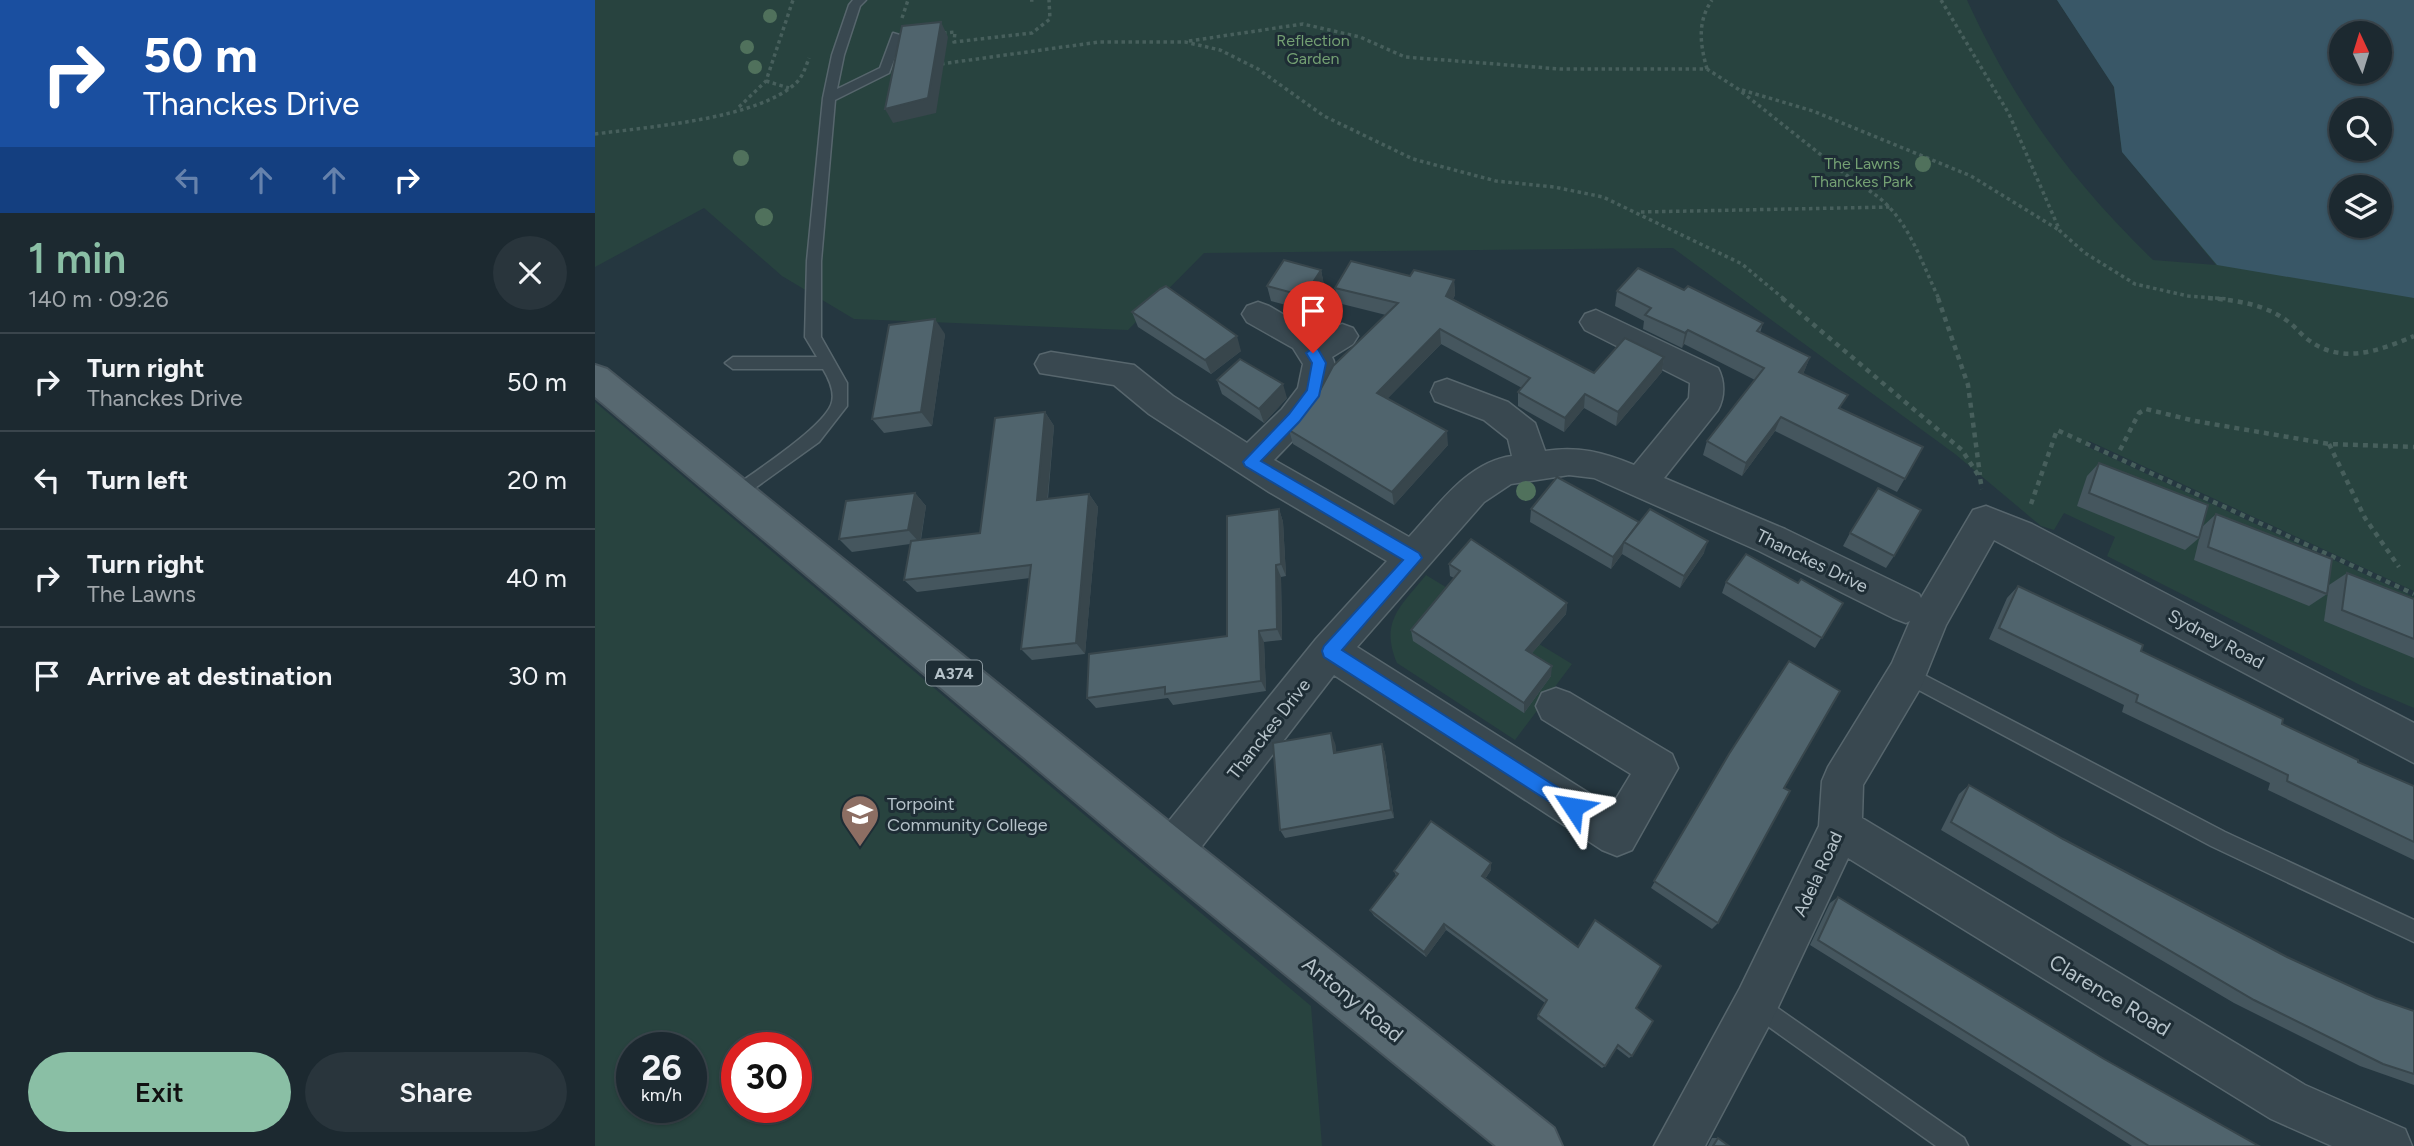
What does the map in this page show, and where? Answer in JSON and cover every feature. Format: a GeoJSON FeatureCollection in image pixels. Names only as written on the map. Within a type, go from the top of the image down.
{"type":"FeatureCollection","features":[{"type":"Feature","properties":{"kind":"main road","name":"A374"},"geometry":{"type":"LineString","coordinates":[[595,378],[1171,852]]}},
{"type":"Feature","properties":{"kind":"main road","name":"Antony Road"},"geometry":{"type":"LineString","coordinates":[[1171,852],[1536,1146]]}},
{"type":"Feature","properties":{"kind":"street"},"geometry":{"type":"LineString","coordinates":[[1250,462],[1294,418],[1314,392],[1319,363],[1304,340],[1258,314]]}},
{"type":"Feature","properties":{"kind":"street"},"geometry":{"type":"LineString","coordinates":[[1596,322],[1706,377],[1706,401],[1641,482]]}},
{"type":"Feature","properties":{"kind":"street"},"geometry":{"type":"LineString","coordinates":[[1313,353],[1342,336]]}},
{"type":"Feature","properties":{"kind":"street"},"geometry":{"type":"LineString","coordinates":[[1051,364],[1123,374],[1161,405],[1250,462],[1414,558]]}},
{"type":"Feature","properties":{"kind":"street"},"geometry":{"type":"LineString","coordinates":[[1447,392],[1496,411],[1523,432],[1532,465]]}},
{"type":"Feature","properties":{"kind":"street","name":"Thanckes Drive"},"geometry":{"type":"LineString","coordinates":[[1171,852],[1330,651],[1472,492],[1503,471],[1569,461],[1598,465],[1772,540],[1906,606]]}},
{"type":"Feature","properties":{"kind":"street","name":"Adela Road"},"geometry":{"type":"LineString","coordinates":[[1678,1146],[1756,1004],[1840,829],[1843,781],[1907,674],[1930,618],[2002,528]]}},
{"type":"Feature","properties":{"kind":"street","name":"Sydney Road"},"geometry":{"type":"LineString","coordinates":[[2002,528],[2414,744]]}},
{"type":"Feature","properties":{"kind":"street"},"geometry":{"type":"LineString","coordinates":[[1330,651],[1617,835],[1658,768],[1556,706]]}},
{"type":"Feature","properties":{"kind":"street","name":"Clarence Road"},"geometry":{"type":"LineString","coordinates":[[1840,829],[2288,1102],[2388,1146]]}},
{"type":"Feature","properties":{"kind":"lane"},"geometry":{"type":"LineString","coordinates":[[737,494],[813,438],[839,406],[839,383],[813,337],[814,261],[829,98],[838,55],[855,5],[860,0]]}},
{"type":"Feature","properties":{"kind":"lane"},"geometry":{"type":"LineString","coordinates":[[829,98],[885,70],[897,36]]}},
{"type":"Feature","properties":{"kind":"lane"},"geometry":{"type":"LineString","coordinates":[[733,363],[826,363]]}},
{"type":"Feature","properties":{"kind":"lane"},"geometry":{"type":"LineString","coordinates":[[1907,674],[2218,839],[2414,931]]}},
{"type":"Feature","properties":{"kind":"lane"},"geometry":{"type":"LineString","coordinates":[[1756,1004],[1956,1146]]}},
{"type":"Feature","properties":{"kind":"path"},"geometry":{"type":"LineString","coordinates":[[733,111],[749,100],[766,81],[793,0]]}},
{"type":"Feature","properties":{"kind":"path"},"geometry":{"type":"LineString","coordinates":[[908,0],[897,36],[955,32],[954,42],[1033,33],[1050,19],[1049,0]]}},
{"type":"Feature","properties":{"kind":"path"},"geometry":{"type":"LineString","coordinates":[[1707,69],[1698,41],[1706,7],[1712,0]]}},
{"type":"Feature","properties":{"kind":"path"},"geometry":{"type":"LineString","coordinates":[[1941,0],[2009,114],[2060,230]]}},
{"type":"Feature","properties":{"kind":"path"},"geometry":{"type":"LineString","coordinates":[[885,70],[1099,42],[1185,42],[1255,29],[1303,24],[1360,37],[1405,57],[1560,69],[1707,69],[1738,89],[1859,185],[1878,194],[1902,220],[1945,312],[1968,385],[1980,478]]}},
{"type":"Feature","properties":{"kind":"path"},"geometry":{"type":"LineString","coordinates":[[1077,45],[1080,35]]}},
{"type":"Feature","properties":{"kind":"path"},"geometry":{"type":"LineString","coordinates":[[1185,42],[1220,50],[1258,69],[1324,116],[1413,159],[1496,181],[1554,187],[1603,197],[1742,264],[1962,450],[1980,478],[2002,528]]}},
{"type":"Feature","properties":{"kind":"path"},"geometry":{"type":"LineString","coordinates":[[595,134],[733,111],[765,101],[797,82],[809,59],[838,55]]}},
{"type":"Feature","properties":{"kind":"path"},"geometry":{"type":"LineString","coordinates":[[766,81],[790,88]]}},
{"type":"Feature","properties":{"kind":"path"},"geometry":{"type":"LineString","coordinates":[[1738,89],[1813,111],[1971,176],[2060,230],[2085,253],[2135,284],[2188,296],[2227,299],[2261,307],[2285,319],[2312,342],[2332,351],[2354,355],[2382,350],[2414,336]]}},
{"type":"Feature","properties":{"kind":"path"},"geometry":{"type":"LineString","coordinates":[[1637,212],[1890,207]]}},
{"type":"Feature","properties":{"kind":"path"},"geometry":{"type":"LineString","coordinates":[[2120,450],[2139,413],[2145,410],[2329,444],[2414,447]]}},
{"type":"Feature","properties":{"kind":"path"},"geometry":{"type":"LineString","coordinates":[[2002,528],[2057,430],[2414,594]]}},
{"type":"Feature","properties":{"kind":"path"},"geometry":{"type":"LineString","coordinates":[[2329,444],[2365,518],[2399,567]]}},
{"type":"Feature","properties":{"kind":"green space","name":"The Lawns Thanckes Park"},"geometry":{"type":"Polygon","coordinates":[[[595,0],[1967,0],[1985,38],[2025,107],[2071,170],[2123,230],[2153,260],[2216,265],[2122,152],[2114,87],[2057,0],[2414,0],[2414,591],[2089,441],[2086,446],[2414,597],[2414,708],[2362,686],[2107,556],[2115,537],[2064,513],[2054,530],[2041,526],[1955,454],[1673,248],[1204,253],[1128,330],[854,319],[782,276],[704,208],[595,267],[595,0]]]}},
{"type":"Feature","properties":{"kind":"green space","name":"Torpoint Community College"},"geometry":{"type":"Polygon","coordinates":[[[595,402],[1311,1006],[1322,1146],[595,1146],[595,402]]]}},
{"type":"Feature","properties":{"kind":"green space"},"geometry":{"type":"Polygon","coordinates":[[[1426,575],[1572,664],[1515,740],[1397,663],[1392,648],[1392,625],[1402,605],[1426,575]]]}},
{"type":"Feature","properties":{"kind":"water"},"geometry":{"type":"Polygon","coordinates":[[[2057,0],[2414,0],[2414,298],[2217,265],[2122,152],[2114,87],[2057,0]]]}},
{"type":"Feature","properties":{"kind":"building"},"geometry":{"type":"Polygon","coordinates":[[[941,22],[928,98],[885,109],[902,26],[941,22]]]}},
{"type":"Feature","properties":{"kind":"building"},"geometry":{"type":"Polygon","coordinates":[[[1284,260],[1321,270],[1304,296],[1267,286],[1284,260]]]}},
{"type":"Feature","properties":{"kind":"building"},"geometry":{"type":"Polygon","coordinates":[[[1351,261],[1410,276],[1414,270],[1454,280],[1446,296],[1594,373],[1625,338],[1664,357],[1618,412],[1585,394],[1565,418],[1518,392],[1530,378],[1440,329],[1377,393],[1447,431],[1392,492],[1289,430],[1315,400],[1333,366],[1398,303],[1335,288],[1351,261]]]}},
{"type":"Feature","properties":{"kind":"building"},"geometry":{"type":"Polygon","coordinates":[[[1638,268],[1684,290],[1688,286],[1763,323],[1757,331],[1810,357],[1799,372],[1848,395],[1839,408],[1923,447],[1905,479],[1781,417],[1746,463],[1707,441],[1764,368],[1688,330],[1685,333],[1645,315],[1651,308],[1617,291],[1638,268]]]}},
{"type":"Feature","properties":{"kind":"building"},"geometry":{"type":"Polygon","coordinates":[[[1166,286],[1237,336],[1205,360],[1132,312],[1166,286]]]}},
{"type":"Feature","properties":{"kind":"building"},"geometry":{"type":"Polygon","coordinates":[[[935,319],[921,412],[872,419],[889,325],[935,319]]]}},
{"type":"Feature","properties":{"kind":"building"},"geometry":{"type":"Polygon","coordinates":[[[1240,359],[1283,384],[1259,409],[1217,380],[1240,359]]]}},
{"type":"Feature","properties":{"kind":"building"},"geometry":{"type":"Polygon","coordinates":[[[1045,412],[1037,500],[1089,494],[1076,643],[1021,649],[1031,565],[904,580],[911,541],[980,533],[995,418],[1045,412]]]}},
{"type":"Feature","properties":{"kind":"building"},"geometry":{"type":"Polygon","coordinates":[[[2099,463],[2208,505],[2199,538],[2089,493],[2099,463]]]}},
{"type":"Feature","properties":{"kind":"building"},"geometry":{"type":"Polygon","coordinates":[[[1557,477],[1639,522],[1613,557],[1531,509],[1557,477]]]}},
{"type":"Feature","properties":{"kind":"building"},"geometry":{"type":"Polygon","coordinates":[[[1878,488],[1921,510],[1894,556],[1850,533],[1878,488]]]}},
{"type":"Feature","properties":{"kind":"building"},"geometry":{"type":"Polygon","coordinates":[[[915,493],[908,530],[839,539],[846,501],[915,493]]]}},
{"type":"Feature","properties":{"kind":"building"},"geometry":{"type":"Polygon","coordinates":[[[1279,509],[1281,564],[1276,565],[1277,629],[1259,631],[1261,681],[1165,694],[1165,687],[1087,698],[1089,654],[1227,636],[1227,516],[1279,509]]]}},
{"type":"Feature","properties":{"kind":"building"},"geometry":{"type":"Polygon","coordinates":[[[1650,509],[1708,541],[1684,576],[1624,542],[1650,509]]]}},
{"type":"Feature","properties":{"kind":"building"},"geometry":{"type":"Polygon","coordinates":[[[2216,514],[2332,559],[2327,594],[2208,547],[2216,514]]]}},
{"type":"Feature","properties":{"kind":"building"},"geometry":{"type":"Polygon","coordinates":[[[1471,539],[1567,603],[1526,650],[1552,666],[1524,703],[1411,630],[1460,571],[1449,564],[1471,539]]]}},
{"type":"Feature","properties":{"kind":"building"},"geometry":{"type":"Polygon","coordinates":[[[1746,554],[1798,583],[1801,579],[1843,603],[1822,638],[1726,582],[1746,554]]]}},
{"type":"Feature","properties":{"kind":"building"},"geometry":{"type":"Polygon","coordinates":[[[2347,573],[2414,599],[2414,639],[2342,610],[2347,573]]]}},
{"type":"Feature","properties":{"kind":"building"},"geometry":{"type":"Polygon","coordinates":[[[2018,586],[2143,645],[2141,651],[2283,719],[2282,724],[2414,786],[2414,842],[2287,781],[2288,775],[2136,702],[2138,695],[1999,628],[2018,586]]]}},
{"type":"Feature","properties":{"kind":"building"},"geometry":{"type":"Polygon","coordinates":[[[1789,661],[1840,691],[1784,788],[1790,791],[1718,923],[1654,881],[1729,754],[1789,661]]]}},
{"type":"Feature","properties":{"kind":"building"},"geometry":{"type":"Polygon","coordinates":[[[1331,733],[1334,753],[1382,744],[1391,810],[1280,830],[1273,743],[1331,733]]]}},
{"type":"Feature","properties":{"kind":"building"},"geometry":{"type":"Polygon","coordinates":[[[1969,785],[2063,839],[2287,957],[2376,998],[2414,1011],[2414,1074],[2383,1064],[2254,1000],[1951,822],[1969,785]]]}},
{"type":"Feature","properties":{"kind":"building"},"geometry":{"type":"Polygon","coordinates":[[[1431,821],[1491,863],[1482,876],[1578,947],[1595,920],[1661,966],[1636,1008],[1653,1021],[1632,1056],[1618,1045],[1605,1066],[1538,1015],[1547,1000],[1444,924],[1424,952],[1370,910],[1398,874],[1394,871],[1431,821]]]}},
{"type":"Feature","properties":{"kind":"building"},"geometry":{"type":"Polygon","coordinates":[[[1838,897],[2104,1059],[2259,1146],[2149,1146],[1818,940],[1838,897]]]}},
{"type":"Feature","properties":{"kind":"building"},"geometry":{"type":"Polygon","coordinates":[[[1718,1138],[1729,1146],[1713,1146],[1718,1138]]]}},
{"type":"Feature","properties":{"kind":"place","name":"Torpoint Community College"},"geometry":{"type":"Point","coordinates":[860,848]}},
{"type":"Feature","properties":{"kind":"route"},"geometry":{"type":"LineString","coordinates":[[1313,353],[1319,363],[1314,392],[1294,418],[1250,462],[1414,558],[1330,651],[1573,807]]}},
{"type":"Feature","properties":{"kind":"park label","name":"Reflection Garden"},"geometry":{"type":"Point","coordinates":[1313,49]}}]}
